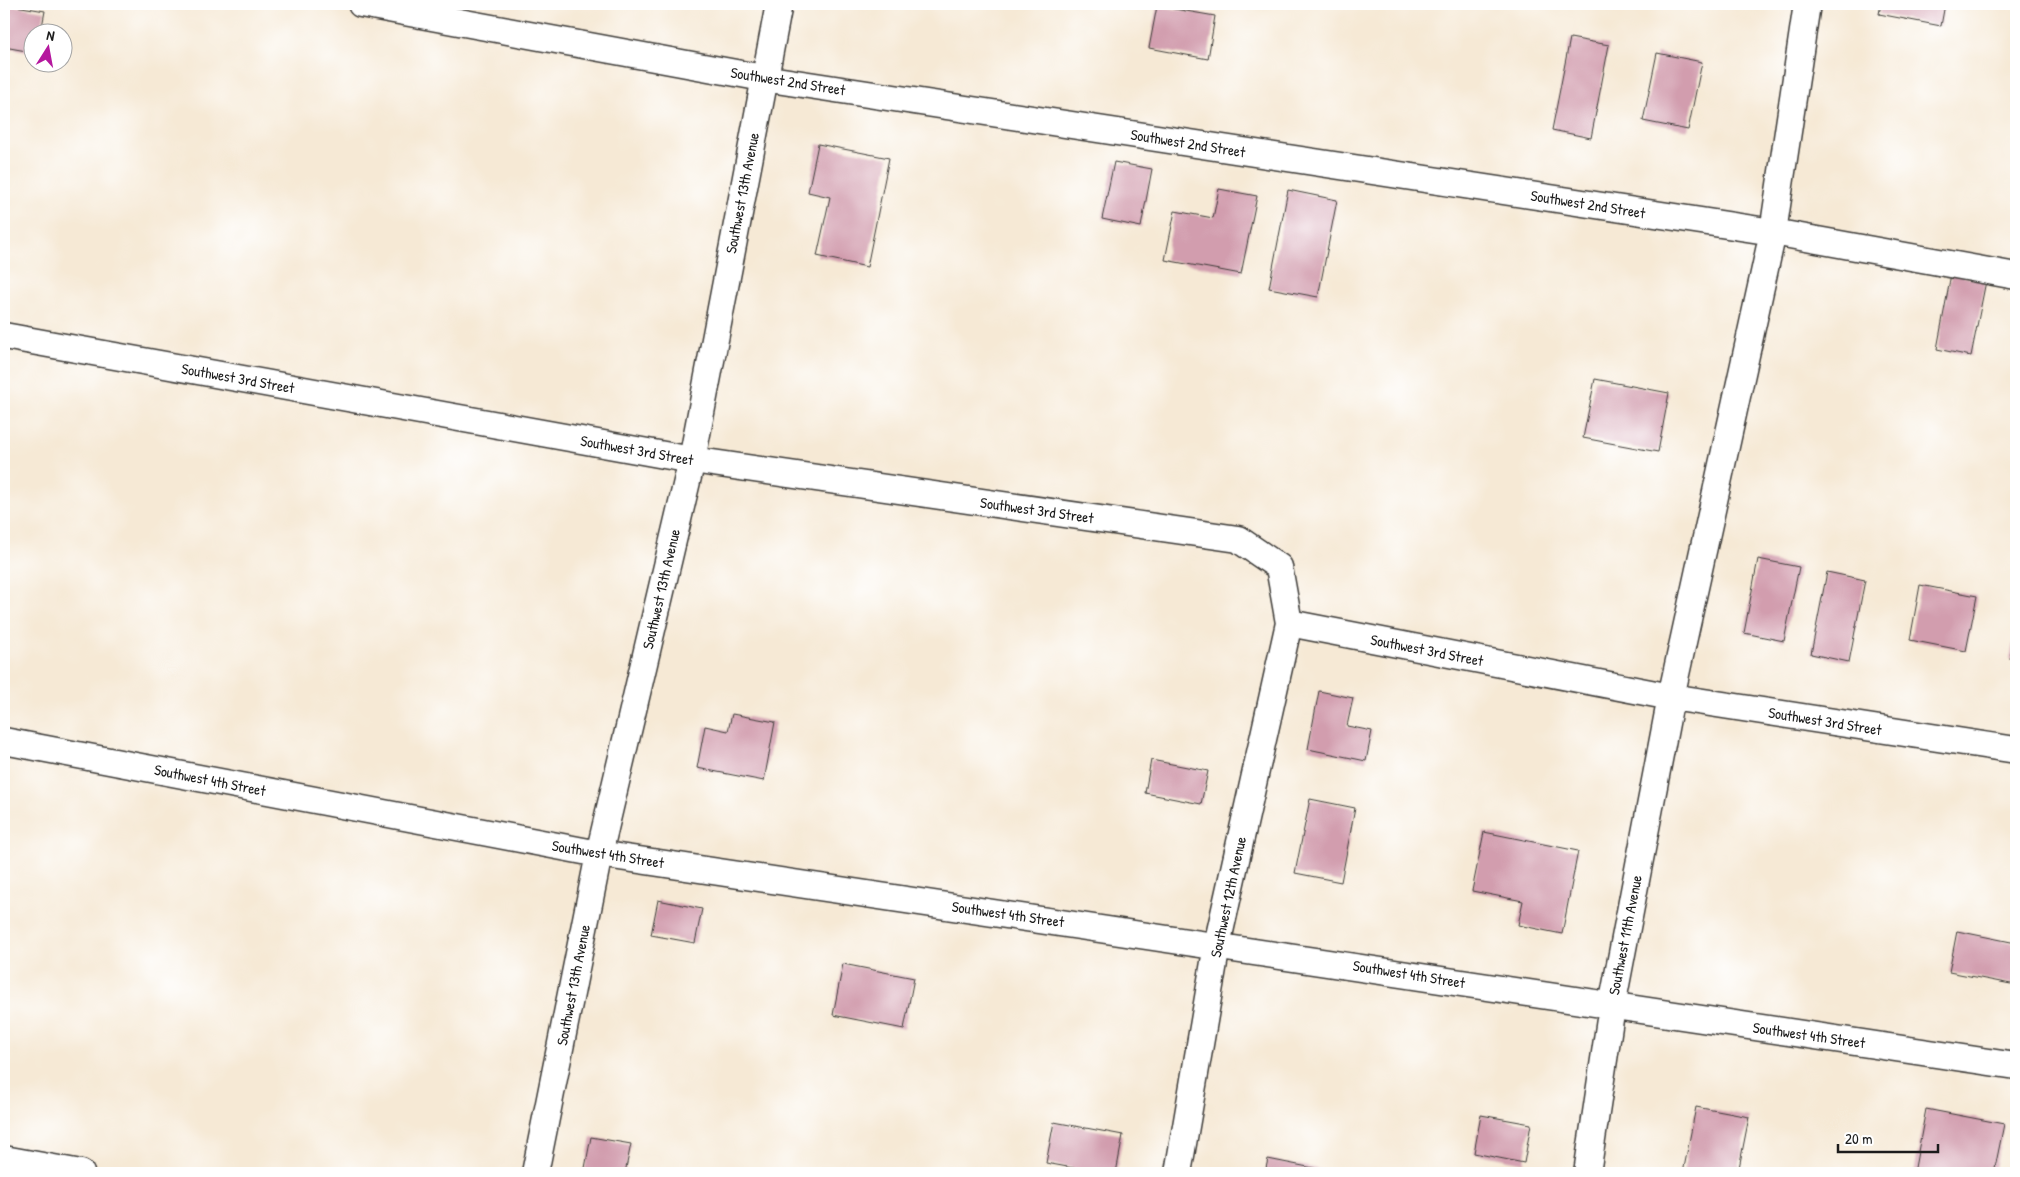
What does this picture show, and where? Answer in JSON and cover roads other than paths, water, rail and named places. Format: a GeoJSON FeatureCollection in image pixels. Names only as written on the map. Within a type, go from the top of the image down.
{"type":"FeatureCollection","features":[{"type":"Feature","properties":{"kind":"street","name":"Southwest 2nd Street"},"geometry":{"type":"LineString","coordinates":[[360,4],[763,78],[1773,232],[2016,276]]}},
{"type":"Feature","properties":{"kind":"street","name":"Southwest 13th Avenue"},"geometry":{"type":"LineString","coordinates":[[535,1173],[599,854],[692,460],[763,78],[779,4]]}},
{"type":"Feature","properties":{"kind":"street","name":"Southwest 11th Avenue"},"geometry":{"type":"LineString","coordinates":[[1586,1173],[1612,1006],[1671,697],[1773,232],[1806,4]]}},
{"type":"Feature","properties":{"kind":"street","name":"Southwest 3rd Street"},"geometry":{"type":"LineString","coordinates":[[4,336],[692,460],[1238,538],[1279,567],[1289,623],[1671,697],[2016,750]]}},
{"type":"Feature","properties":{"kind":"street","name":"Southwest 12th Avenue"},"geometry":{"type":"LineString","coordinates":[[1178,1173],[1217,945],[1289,623]]}},
{"type":"Feature","properties":{"kind":"street","name":"Southwest 4th Street"},"geometry":{"type":"LineString","coordinates":[[4,741],[599,854],[2016,1066]]}},
{"type":"Feature","properties":{"kind":"street"},"geometry":{"type":"LineString","coordinates":[[4,1160],[81,1173]]}}]}
